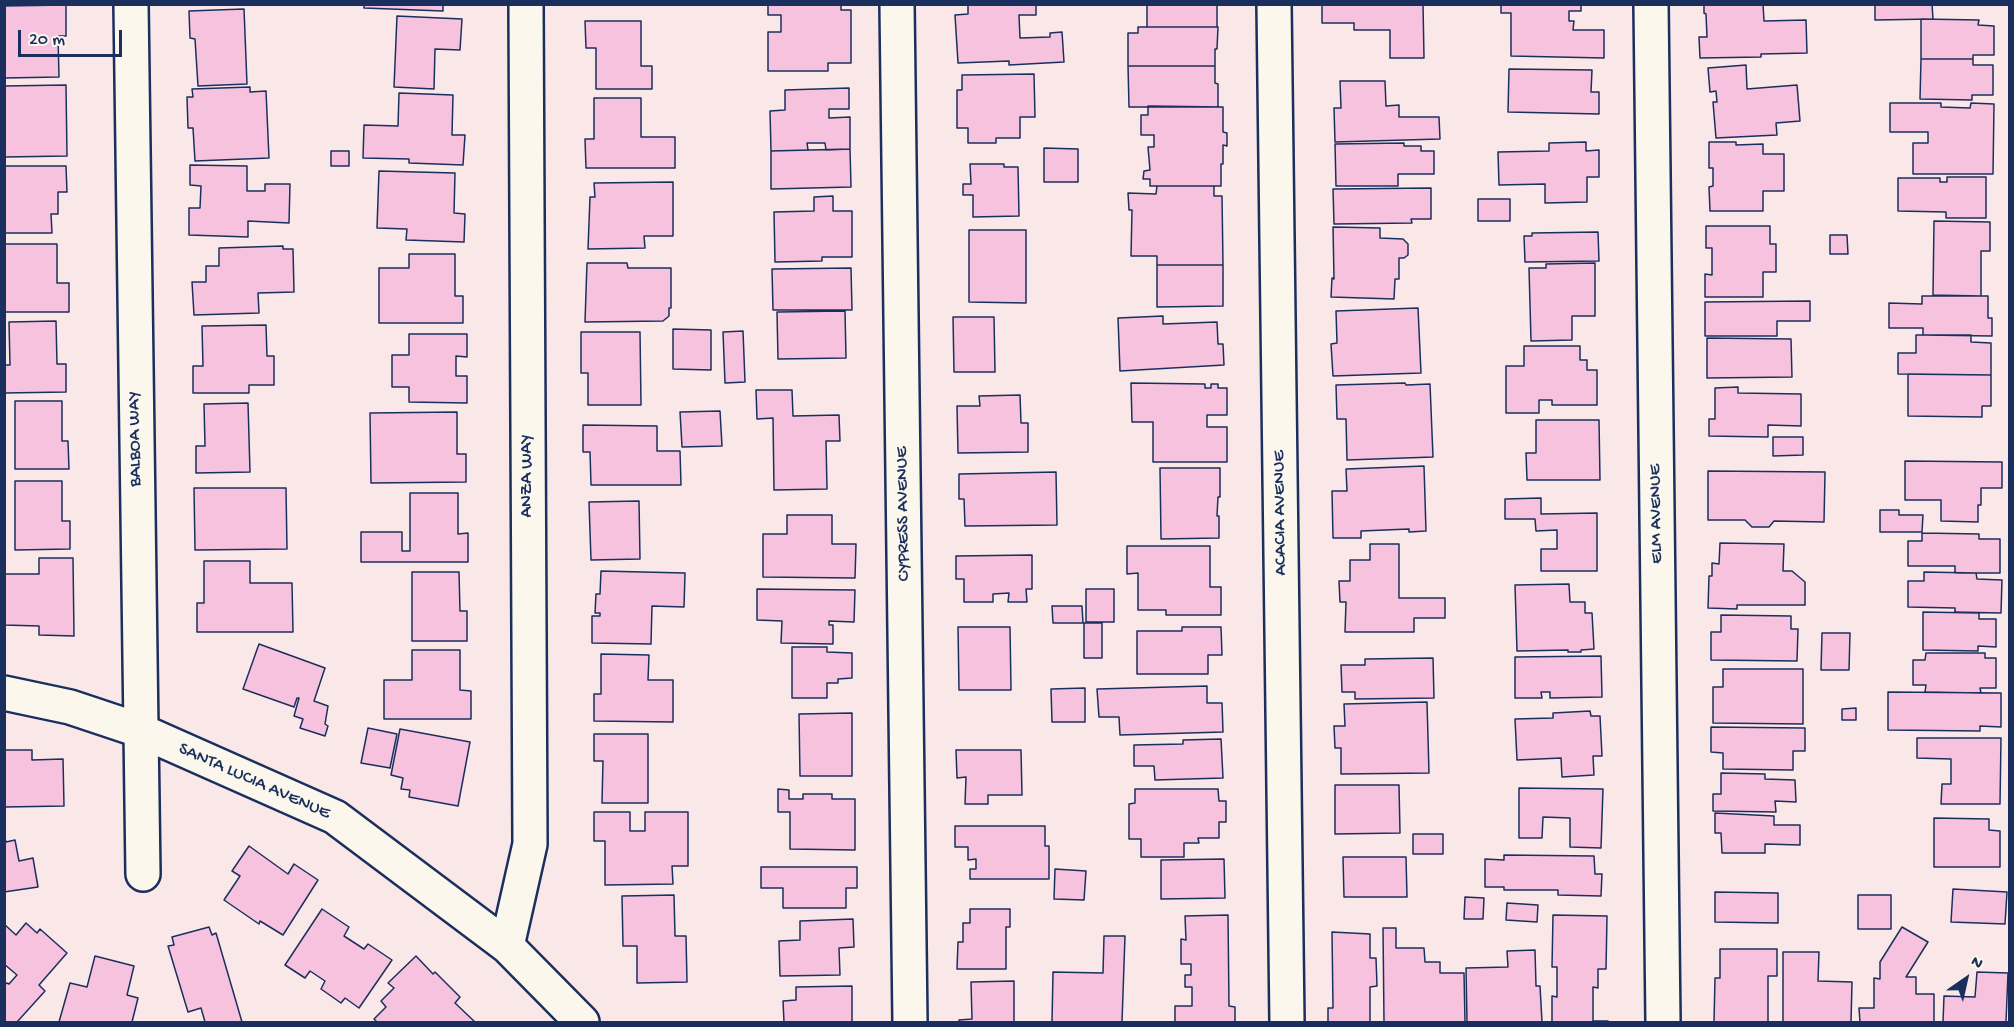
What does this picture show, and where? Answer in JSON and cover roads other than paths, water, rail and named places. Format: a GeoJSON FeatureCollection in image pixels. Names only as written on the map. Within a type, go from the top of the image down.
{"type":"FeatureCollection","features":[{"type":"Feature","properties":{"kind":"street","name":"BALBOA WAY"},"geometry":{"type":"LineString","coordinates":[[131,4],[142,874]]}},
{"type":"Feature","properties":{"kind":"street","name":"ANZA WAY"},"geometry":{"type":"LineString","coordinates":[[507,946],[530,844],[526,4]]}},
{"type":"Feature","properties":{"kind":"street","name":"CYPRESS AVENUE"},"geometry":{"type":"LineString","coordinates":[[897,4],[910,1023]]}},
{"type":"Feature","properties":{"kind":"street","name":"ACACIA AVENUE"},"geometry":{"type":"LineString","coordinates":[[1274,4],[1287,1023]]}},
{"type":"Feature","properties":{"kind":"street","name":"ELM AVENUE"},"geometry":{"type":"LineString","coordinates":[[1651,4],[1663,1023]]}},
{"type":"Feature","properties":{"kind":"street","name":"SANTA LUCIA AVENUE"},"geometry":{"type":"LineString","coordinates":[[4,693],[70,707],[140,730],[335,817],[507,946],[582,1023]]}}]}
